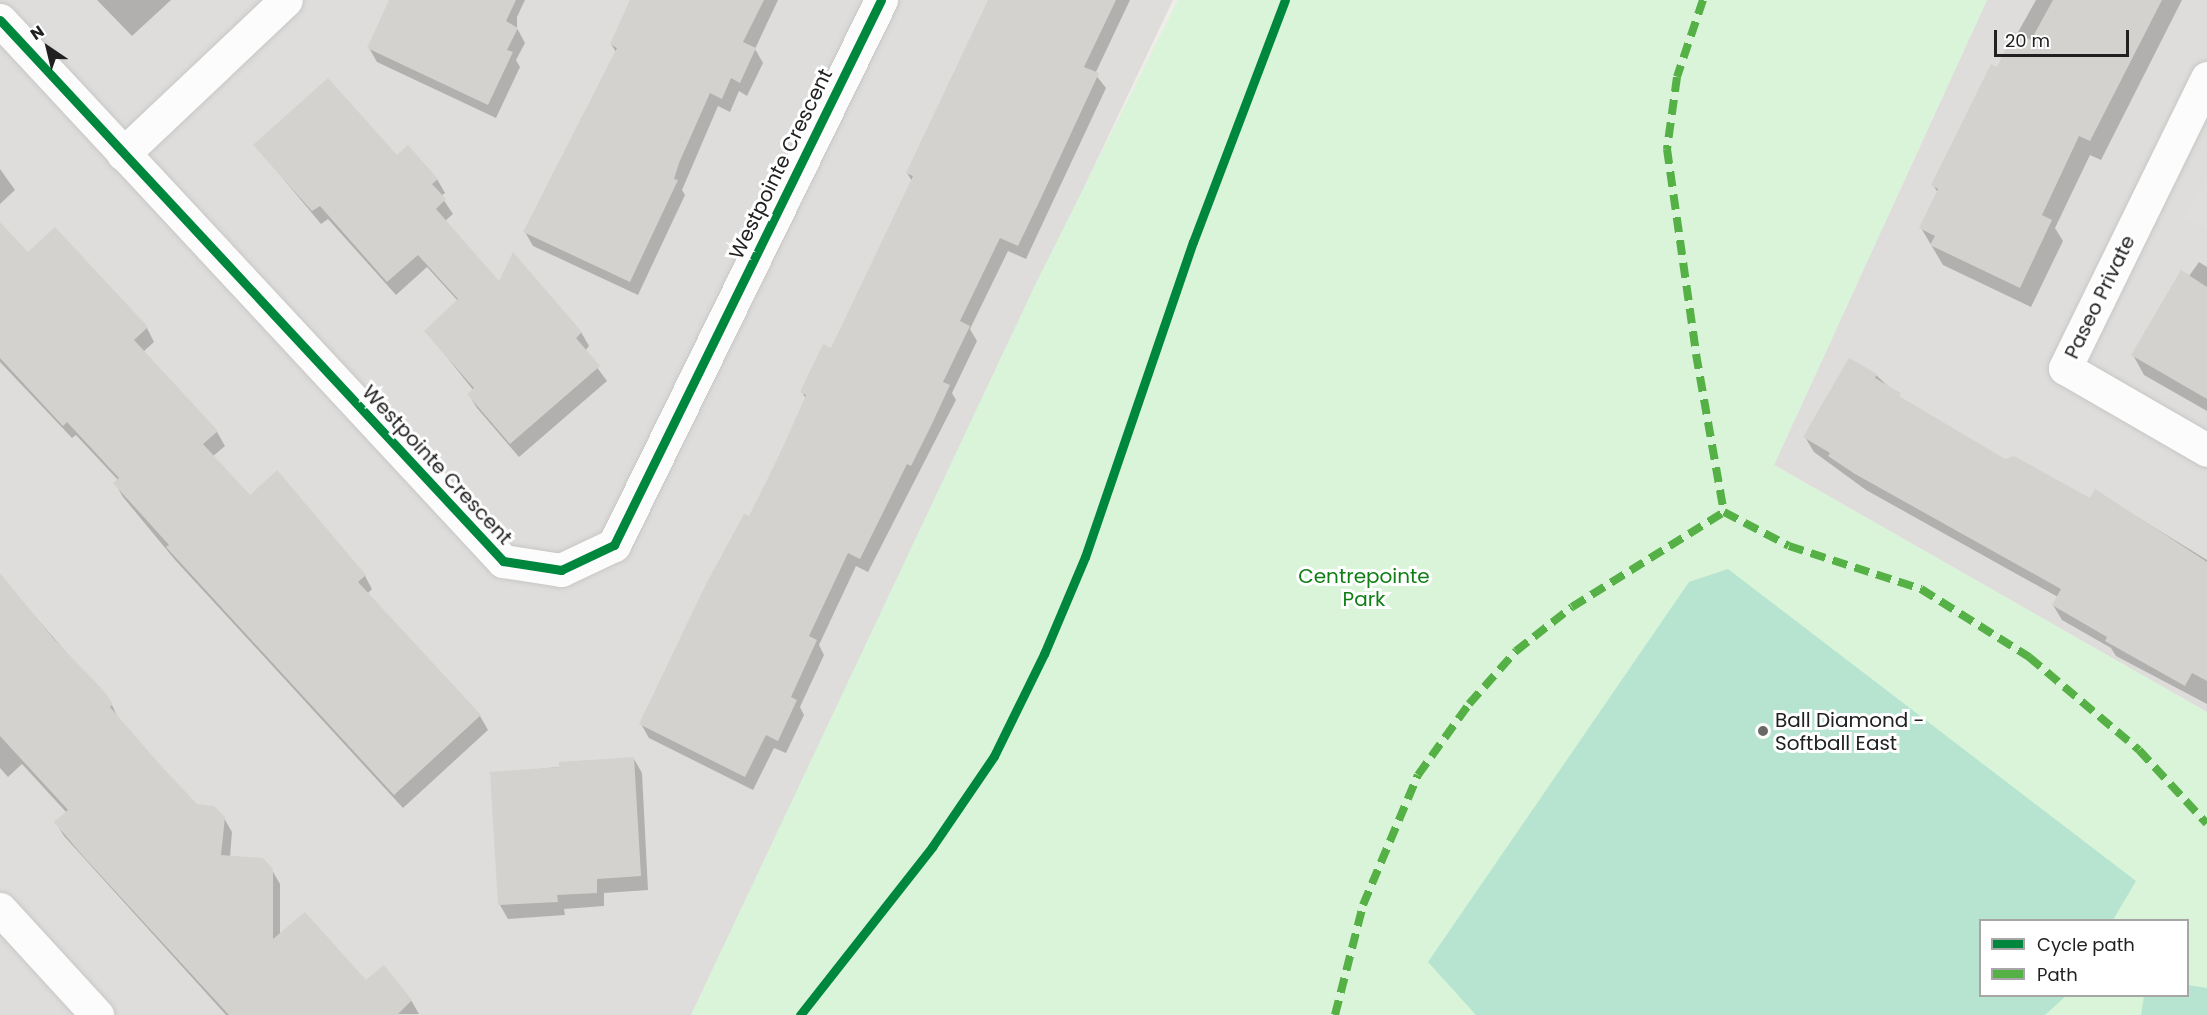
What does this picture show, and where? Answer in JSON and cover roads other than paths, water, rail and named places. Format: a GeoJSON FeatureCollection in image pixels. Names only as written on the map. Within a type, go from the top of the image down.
{"type":"FeatureCollection","features":[{"type":"Feature","properties":{"kind":"street"},"geometry":{"type":"LineString","coordinates":[[123,154],[286,0]]}},
{"type":"Feature","properties":{"kind":"street","name":"Westpointe Crescent"},"geometry":{"type":"LineString","coordinates":[[0,20],[503,561],[561,570],[614,545],[881,0]]}},
{"type":"Feature","properties":{"kind":"street","name":"Paseo Private"},"geometry":{"type":"LineString","coordinates":[[2207,78],[2065,368],[2207,450]]}},
{"type":"Feature","properties":{"kind":"street"},"geometry":{"type":"LineString","coordinates":[[0,909],[97,1015]]}},
{"type":"Feature","properties":{"kind":"place","name":"Ball Diamond - Softball East"},"geometry":{"type":"Point","coordinates":[1763,731]}},
{"type":"Feature","properties":{"kind":"park label","name":"Centrepointe Park"},"geometry":{"type":"Point","coordinates":[1364,588]}}]}
